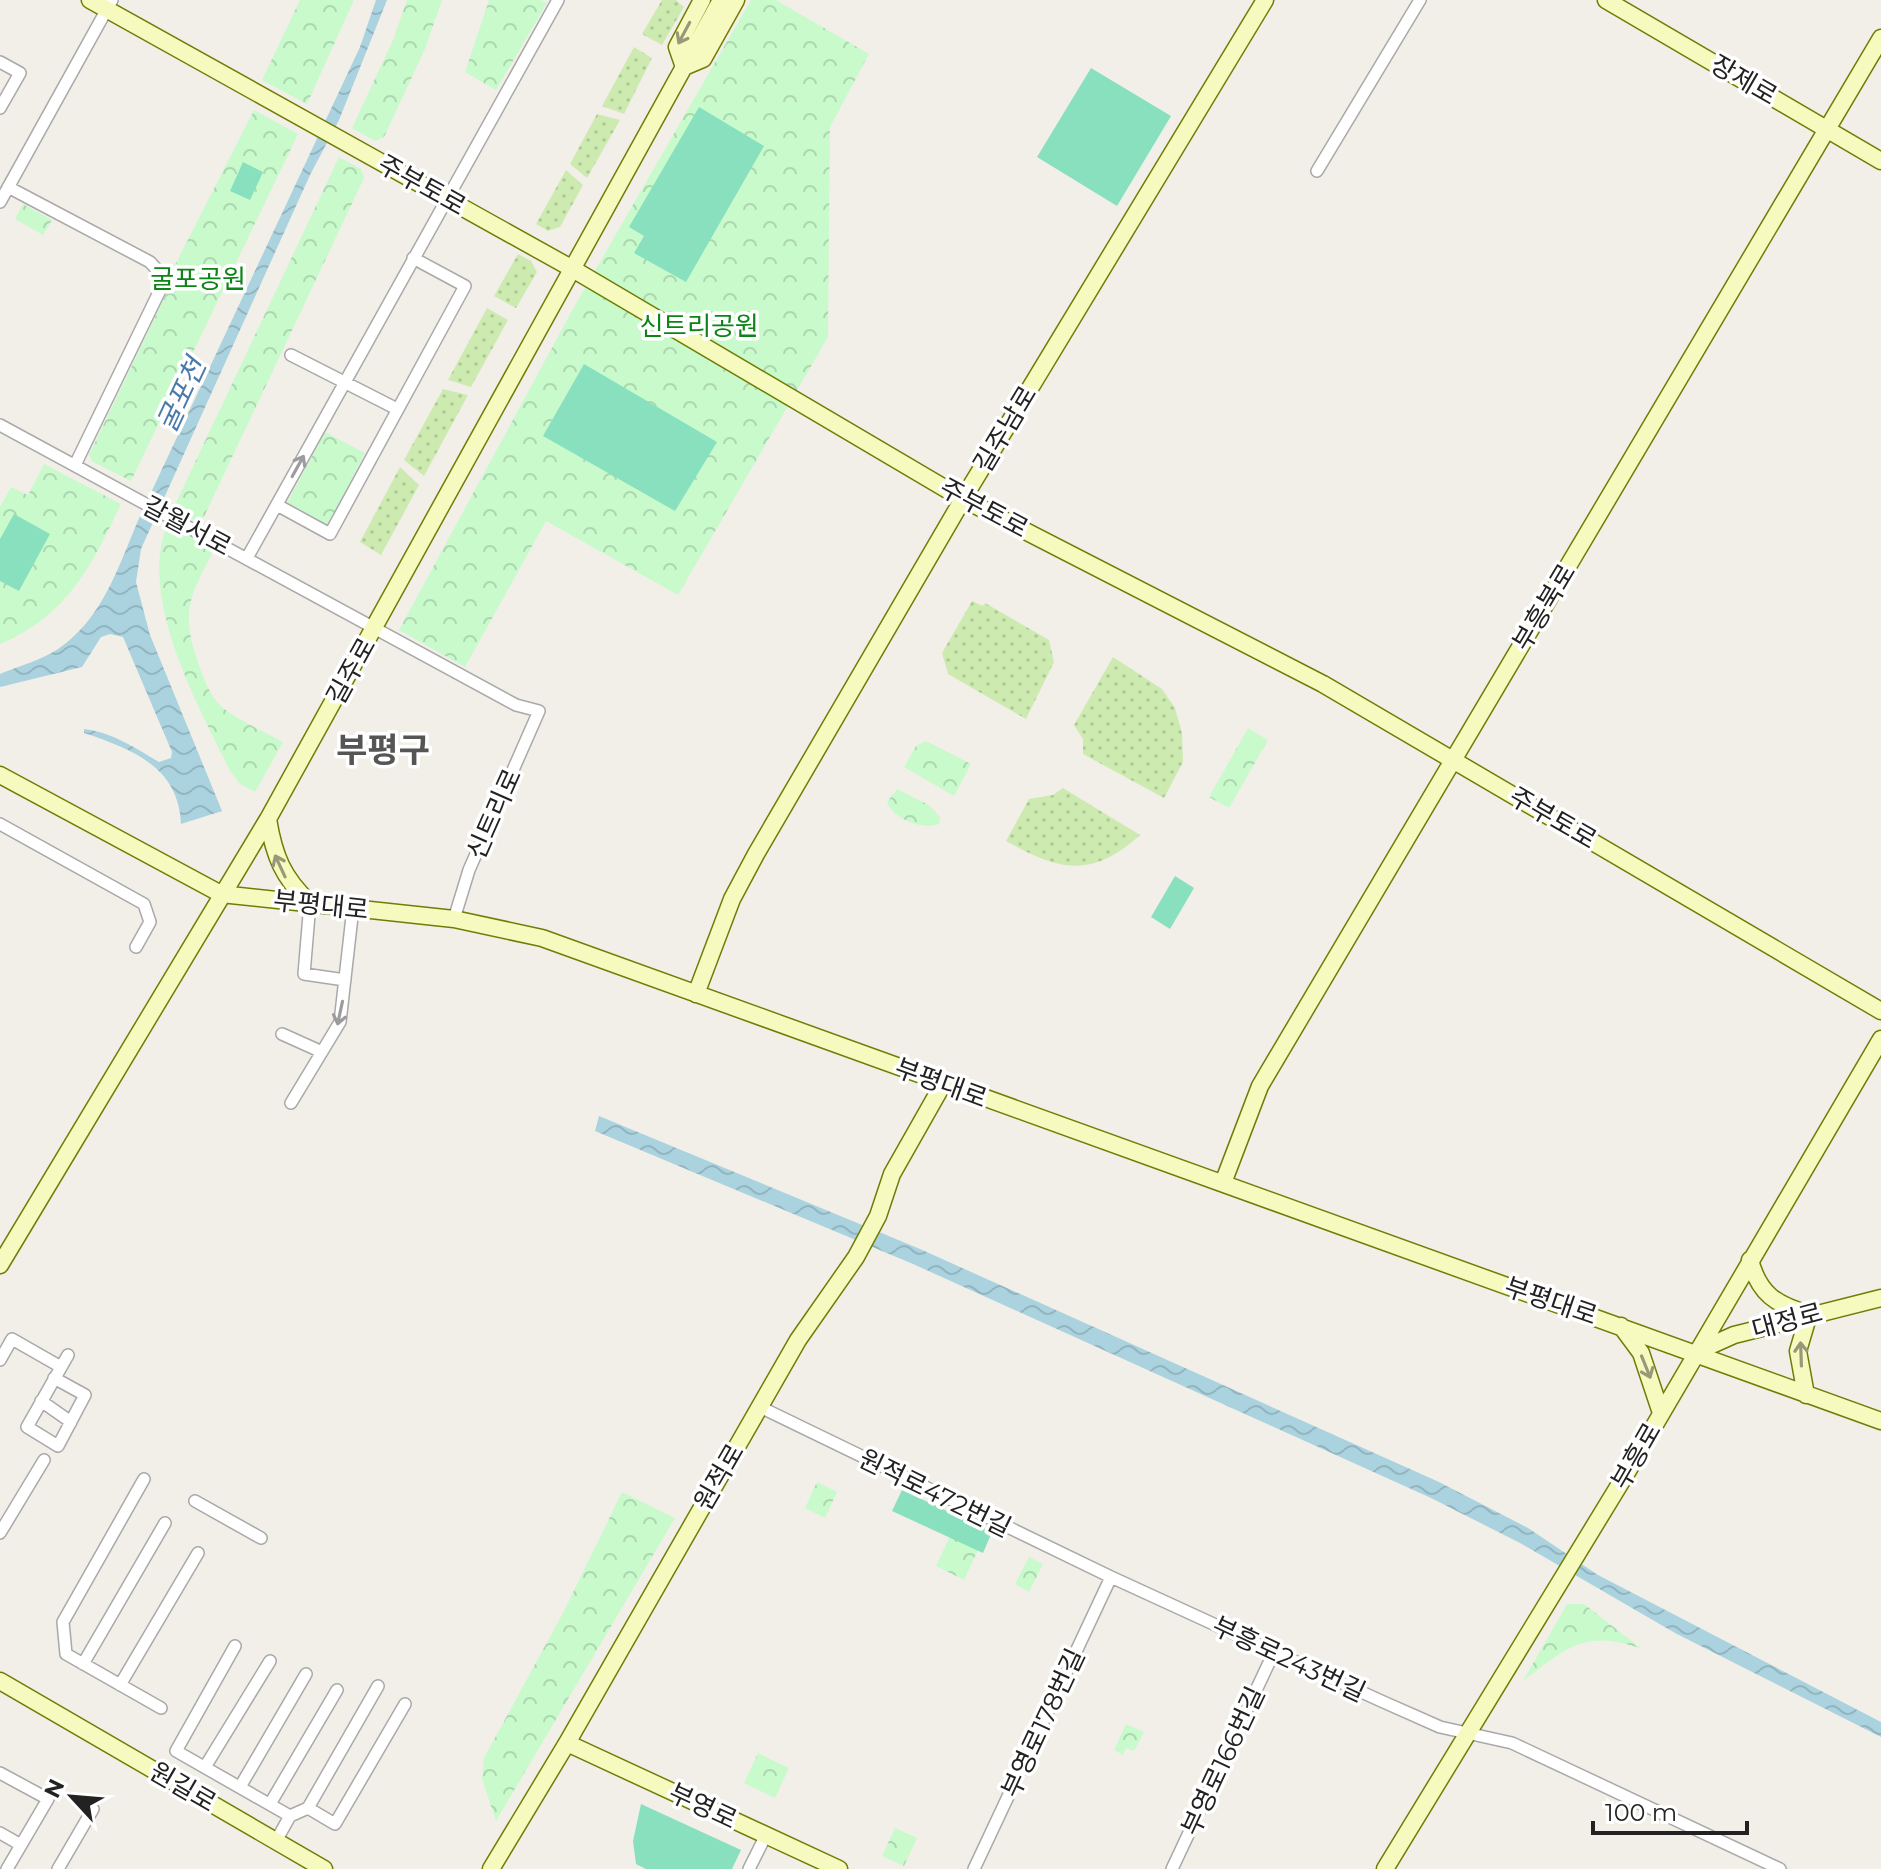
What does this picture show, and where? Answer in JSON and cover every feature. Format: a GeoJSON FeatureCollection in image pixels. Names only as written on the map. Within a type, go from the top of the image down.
{"type":"FeatureCollection","features":[{"type":"Feature","properties":{"kind":"main road","name":"주부토로"},"geometry":{"type":"LineString","coordinates":[[90,0],[110,5],[345,143],[571,268],[963,499],[1323,684],[1881,1011]]}},
{"type":"Feature","properties":{"kind":"main road","name":"길주로"},"geometry":{"type":"LineString","coordinates":[[684,67],[677,47],[702,0]]}},
{"type":"Feature","properties":{"kind":"main road","name":"길주로"},"geometry":{"type":"LineString","coordinates":[[0,1265],[268,819],[721,0]]}},
{"type":"Feature","properties":{"kind":"main road","name":"길주로"},"geometry":{"type":"LineString","coordinates":[[684,67],[703,59],[736,0]]}},
{"type":"Feature","properties":{"kind":"main road","name":"길주남로"},"geometry":{"type":"LineString","coordinates":[[696,994],[732,899],[756,854],[963,499],[1265,0]]}},
{"type":"Feature","properties":{"kind":"main road","name":"장제로"},"geometry":{"type":"LineString","coordinates":[[1606,0],[1881,161]]}},
{"type":"Feature","properties":{"kind":"main road","name":"부흥북로"},"geometry":{"type":"LineString","coordinates":[[1223,1183],[1260,1086],[1881,40]]}},
{"type":"Feature","properties":{"kind":"main road","name":"부평대로"},"geometry":{"type":"LineString","coordinates":[[0,775],[221,894],[454,919],[542,938],[1881,1421]]}},
{"type":"Feature","properties":{"kind":"main road"},"geometry":{"type":"LineString","coordinates":[[268,819],[273,851],[281,870],[310,903]]}},
{"type":"Feature","properties":{"kind":"main road","name":"부흥로"},"geometry":{"type":"LineString","coordinates":[[1385,1869],[1590,1532],[1881,1039]]}},
{"type":"Feature","properties":{"kind":"main road","name":"원적로"},"geometry":{"type":"LineString","coordinates":[[491,1869],[567,1743],[798,1340],[856,1257],[878,1216],[892,1174],[943,1084]]}},
{"type":"Feature","properties":{"kind":"main road"},"geometry":{"type":"LineString","coordinates":[[1750,1260],[1757,1284],[1786,1308],[1809,1314],[1798,1351],[1806,1395]]}},
{"type":"Feature","properties":{"kind":"main road","name":"대정로"},"geometry":{"type":"LineString","coordinates":[[1696,1352],[1734,1335],[1881,1298]]}},
{"type":"Feature","properties":{"kind":"main road"},"geometry":{"type":"LineString","coordinates":[[1621,1326],[1641,1353],[1661,1413]]}},
{"type":"Feature","properties":{"kind":"main road","name":"원길로"},"geometry":{"type":"LineString","coordinates":[[0,1681],[324,1869]]}},
{"type":"Feature","properties":{"kind":"main road","name":"부영로"},"geometry":{"type":"LineString","coordinates":[[567,1743],[839,1869]]}},
{"type":"Feature","properties":{"kind":"street"},"geometry":{"type":"LineString","coordinates":[[247,558],[558,0]]}},
{"type":"Feature","properties":{"kind":"street"},"geometry":{"type":"LineString","coordinates":[[1317,171],[1420,0]]}},
{"type":"Feature","properties":{"kind":"street"},"geometry":{"type":"LineString","coordinates":[[0,202],[110,5]]}},
{"type":"Feature","properties":{"kind":"street"},"geometry":{"type":"LineString","coordinates":[[0,62],[20,73],[4,91],[0,108]]}},
{"type":"Feature","properties":{"kind":"street"},"geometry":{"type":"LineString","coordinates":[[8,187],[150,262],[162,279],[162,286],[75,465]]}},
{"type":"Feature","properties":{"kind":"street"},"geometry":{"type":"LineString","coordinates":[[277,505],[330,534],[465,286],[413,258]]}},
{"type":"Feature","properties":{"kind":"street"},"geometry":{"type":"LineString","coordinates":[[291,355],[397,409]]}},
{"type":"Feature","properties":{"kind":"street","name":"갈월서로"},"geometry":{"type":"LineString","coordinates":[[0,425],[516,705],[539,711]]}},
{"type":"Feature","properties":{"kind":"street","name":"신트리로"},"geometry":{"type":"LineString","coordinates":[[454,919],[469,870],[539,711]]}},
{"type":"Feature","properties":{"kind":"street"},"geometry":{"type":"LineString","coordinates":[[0,824],[144,904],[150,922],[136,947]]}},
{"type":"Feature","properties":{"kind":"street"},"geometry":{"type":"LineString","coordinates":[[310,903],[304,974],[345,980]]}},
{"type":"Feature","properties":{"kind":"street"},"geometry":{"type":"LineString","coordinates":[[291,1103],[340,1022],[353,908]]}},
{"type":"Feature","properties":{"kind":"street"},"geometry":{"type":"LineString","coordinates":[[282,1034],[322,1052]]}},
{"type":"Feature","properties":{"kind":"street"},"geometry":{"type":"LineString","coordinates":[[0,1360],[12,1339],[61,1367]]}},
{"type":"Feature","properties":{"kind":"street"},"geometry":{"type":"LineString","coordinates":[[54,1378],[85,1395],[58,1446],[27,1427],[54,1378],[68,1355]]}},
{"type":"Feature","properties":{"kind":"street"},"geometry":{"type":"LineString","coordinates":[[41,1401],[71,1422]]}},
{"type":"Feature","properties":{"kind":"street","name":"원적로472번길"},"geometry":{"type":"LineString","coordinates":[[760,1407],[1111,1577]]}},
{"type":"Feature","properties":{"kind":"street"},"geometry":{"type":"LineString","coordinates":[[0,1533],[44,1460]]}},
{"type":"Feature","properties":{"kind":"street"},"geometry":{"type":"LineString","coordinates":[[144,1479],[63,1622],[66,1654],[161,1708]]}},
{"type":"Feature","properties":{"kind":"street"},"geometry":{"type":"LineString","coordinates":[[195,1501],[261,1538]]}},
{"type":"Feature","properties":{"kind":"street"},"geometry":{"type":"LineString","coordinates":[[83,1664],[165,1523]]}},
{"type":"Feature","properties":{"kind":"street"},"geometry":{"type":"LineString","coordinates":[[120,1685],[198,1553]]}},
{"type":"Feature","properties":{"kind":"street","name":"부흥로243번길"},"geometry":{"type":"LineString","coordinates":[[1111,1577],[1440,1727],[1470,1731],[1512,1743],[1780,1869]]}},
{"type":"Feature","properties":{"kind":"street","name":"부영로178번길"},"geometry":{"type":"LineString","coordinates":[[974,1869],[1111,1577]]}},
{"type":"Feature","properties":{"kind":"street"},"geometry":{"type":"LineString","coordinates":[[235,1646],[176,1751],[290,1816]]}},
{"type":"Feature","properties":{"kind":"street","name":"부영로166번길"},"geometry":{"type":"LineString","coordinates":[[1172,1869],[1274,1652]]}},
{"type":"Feature","properties":{"kind":"street"},"geometry":{"type":"LineString","coordinates":[[205,1767],[270,1661]]}},
{"type":"Feature","properties":{"kind":"street"},"geometry":{"type":"LineString","coordinates":[[240,1787],[306,1674]]}},
{"type":"Feature","properties":{"kind":"street"},"geometry":{"type":"LineString","coordinates":[[276,1841],[290,1816],[308,1808],[378,1686]]}},
{"type":"Feature","properties":{"kind":"street"},"geometry":{"type":"LineString","coordinates":[[270,1804],[337,1690]]}},
{"type":"Feature","properties":{"kind":"street"},"geometry":{"type":"LineString","coordinates":[[308,1808],[335,1824],[405,1704]]}},
{"type":"Feature","properties":{"kind":"street"},"geometry":{"type":"LineString","coordinates":[[0,1773],[48,1799],[7,1869]]}},
{"type":"Feature","properties":{"kind":"street"},"geometry":{"type":"LineString","coordinates":[[58,1869],[93,1809]]}},
{"type":"Feature","properties":{"kind":"street"},"geometry":{"type":"LineString","coordinates":[[0,1833],[21,1845]]}},
{"type":"Feature","properties":{"kind":"street"},"geometry":{"type":"LineString","coordinates":[[749,1869],[766,1835]]}},
{"type":"Feature","properties":{"kind":"green space"},"geometry":{"type":"Polygon","coordinates":[[[300,0],[354,0],[307,104],[262,80],[300,0]]]}},
{"type":"Feature","properties":{"kind":"green space"},"geometry":{"type":"Polygon","coordinates":[[[407,0],[442,0],[425,49],[384,137],[375,141],[352,128],[393,40],[407,0]]]}},
{"type":"Feature","properties":{"kind":"green space"},"geometry":{"type":"Polygon","coordinates":[[[489,0],[541,0],[547,3],[496,90],[465,72],[489,0]]]}},
{"type":"Feature","properties":{"kind":"green space"},"geometry":{"type":"Polygon","coordinates":[[[662,0],[676,0],[684,7],[662,45],[642,34],[662,0]]]}},
{"type":"Feature","properties":{"kind":"green space","name":"신트리공원"},"geometry":{"type":"Polygon","coordinates":[[[751,0],[776,0],[869,54],[830,127],[828,337],[678,595],[546,521],[465,667],[399,630],[574,307],[751,0]]]}},
{"type":"Feature","properties":{"kind":"green space"},"geometry":{"type":"Polygon","coordinates":[[[634,47],[652,58],[624,114],[602,106],[634,47]]]}},
{"type":"Feature","properties":{"kind":"green space"},"geometry":{"type":"Polygon","coordinates":[[[1091,68],[1171,116],[1117,206],[1037,157],[1091,68]]]}},
{"type":"Feature","properties":{"kind":"green space"},"geometry":{"type":"Polygon","coordinates":[[[699,107],[764,146],[686,282],[634,253],[644,236],[629,227],[699,107]]]}},
{"type":"Feature","properties":{"kind":"green space","name":"굴포공원"},"geometry":{"type":"Polygon","coordinates":[[[254,110],[298,134],[131,481],[93,462],[89,455],[170,286],[166,265],[173,269],[254,110]]]}},
{"type":"Feature","properties":{"kind":"green space"},"geometry":{"type":"Polygon","coordinates":[[[597,114],[620,120],[587,178],[570,164],[597,114]]]}},
{"type":"Feature","properties":{"kind":"green space"},"geometry":{"type":"Polygon","coordinates":[[[339,157],[361,169],[364,178],[201,523],[173,509],[339,157]]]}},
{"type":"Feature","properties":{"kind":"green space"},"geometry":{"type":"Polygon","coordinates":[[[243,162],[263,172],[250,200],[230,191],[243,162]]]}},
{"type":"Feature","properties":{"kind":"green space"},"geometry":{"type":"Polygon","coordinates":[[[566,170],[583,185],[560,227],[548,231],[536,224],[566,170]]]}},
{"type":"Feature","properties":{"kind":"green space"},"geometry":{"type":"Polygon","coordinates":[[[23,204],[52,220],[43,235],[15,219],[23,204]]]}},
{"type":"Feature","properties":{"kind":"green space"},"geometry":{"type":"Polygon","coordinates":[[[518,254],[531,261],[537,272],[516,308],[494,296],[518,254]]]}},
{"type":"Feature","properties":{"kind":"green space"},"geometry":{"type":"Polygon","coordinates":[[[487,308],[508,320],[471,387],[448,380],[487,308]]]}},
{"type":"Feature","properties":{"kind":"green space"},"geometry":{"type":"Polygon","coordinates":[[[584,364],[717,442],[675,511],[543,436],[584,364]]]}},
{"type":"Feature","properties":{"kind":"green space"},"geometry":{"type":"Polygon","coordinates":[[[443,389],[468,395],[424,476],[404,460],[443,389]]]}},
{"type":"Feature","properties":{"kind":"green space"},"geometry":{"type":"Polygon","coordinates":[[[325,432],[365,453],[328,525],[287,503],[325,432]]]}},
{"type":"Feature","properties":{"kind":"green space"},"geometry":{"type":"Polygon","coordinates":[[[44,464],[121,504],[87,569],[60,604],[23,633],[0,644],[0,507],[11,487],[28,495],[44,464]]]}},
{"type":"Feature","properties":{"kind":"green space"},"geometry":{"type":"Polygon","coordinates":[[[400,467],[419,485],[381,555],[360,542],[400,467]]]}},
{"type":"Feature","properties":{"kind":"green space"},"geometry":{"type":"Polygon","coordinates":[[[14,514],[50,534],[19,591],[0,581],[0,539],[14,514]]]}},
{"type":"Feature","properties":{"kind":"green space"},"geometry":{"type":"Polygon","coordinates":[[[167,525],[215,548],[193,595],[189,621],[194,651],[210,691],[230,713],[283,742],[255,792],[240,784],[230,771],[188,684],[176,651],[160,585],[160,554],[167,525]]]}},
{"type":"Feature","properties":{"kind":"green space"},"geometry":{"type":"Polygon","coordinates":[[[972,601],[983,606],[985,603],[1049,640],[1054,662],[1026,719],[948,674],[942,653],[972,601]]]}},
{"type":"Feature","properties":{"kind":"green space"},"geometry":{"type":"Polygon","coordinates":[[[1113,657],[1162,689],[1175,708],[1182,733],[1183,762],[1164,798],[1083,754],[1083,739],[1074,725],[1113,657]]]}},
{"type":"Feature","properties":{"kind":"green space"},"geometry":{"type":"Polygon","coordinates":[[[1248,728],[1268,740],[1229,808],[1209,797],[1248,728]]]}},
{"type":"Feature","properties":{"kind":"green space"},"geometry":{"type":"Polygon","coordinates":[[[926,741],[971,764],[954,796],[904,767],[916,746],[926,741]]]}},
{"type":"Feature","properties":{"kind":"green space"},"geometry":{"type":"Polygon","coordinates":[[[1063,788],[1140,835],[1106,859],[1074,866],[1042,859],[1006,841],[1029,799],[1053,795],[1063,788]]]}},
{"type":"Feature","properties":{"kind":"green space"},"geometry":{"type":"Polygon","coordinates":[[[897,789],[929,805],[940,817],[939,824],[925,826],[896,814],[887,802],[897,789]]]}},
{"type":"Feature","properties":{"kind":"green space"},"geometry":{"type":"Polygon","coordinates":[[[1175,876],[1194,888],[1170,929],[1151,917],[1175,876]]]}},
{"type":"Feature","properties":{"kind":"green space"},"geometry":{"type":"Polygon","coordinates":[[[817,1482],[837,1492],[825,1518],[805,1508],[817,1482]]]}},
{"type":"Feature","properties":{"kind":"green space"},"geometry":{"type":"Polygon","coordinates":[[[902,1490],[992,1532],[983,1553],[892,1511],[902,1490]]]}},
{"type":"Feature","properties":{"kind":"green space"},"geometry":{"type":"Polygon","coordinates":[[[622,1492],[675,1518],[496,1821],[482,1779],[484,1758],[564,1611],[622,1492]]]}},
{"type":"Feature","properties":{"kind":"green space"},"geometry":{"type":"Polygon","coordinates":[[[950,1536],[978,1550],[964,1580],[936,1566],[950,1536]]]}},
{"type":"Feature","properties":{"kind":"green space"},"geometry":{"type":"Polygon","coordinates":[[[1029,1557],[1043,1564],[1029,1592],[1015,1584],[1029,1557]]]}},
{"type":"Feature","properties":{"kind":"green space"},"geometry":{"type":"Polygon","coordinates":[[[1567,1604],[1584,1604],[1642,1649],[1605,1640],[1591,1641],[1565,1651],[1523,1681],[1567,1604]]]}},
{"type":"Feature","properties":{"kind":"green space"},"geometry":{"type":"Polygon","coordinates":[[[1126,1724],[1144,1732],[1134,1751],[1126,1748],[1123,1755],[1114,1750],[1126,1724]]]}},
{"type":"Feature","properties":{"kind":"green space"},"geometry":{"type":"Polygon","coordinates":[[[758,1753],[789,1768],[775,1798],[744,1783],[758,1753]]]}},
{"type":"Feature","properties":{"kind":"green space"},"geometry":{"type":"Polygon","coordinates":[[[641,1804],[741,1850],[732,1869],[646,1869],[636,1864],[633,1841],[641,1804]]]}},
{"type":"Feature","properties":{"kind":"green space"},"geometry":{"type":"Polygon","coordinates":[[[895,1828],[917,1838],[904,1866],[882,1856],[895,1828]]]}},
{"type":"Feature","properties":{"kind":"water","name":"굴포천"},"geometry":{"type":"Polygon","coordinates":[[[376,0],[387,0],[339,120],[310,175],[141,549],[136,582],[150,635],[222,811],[181,824],[172,788],[162,774],[135,754],[84,733],[84,729],[114,737],[159,762],[171,758],[172,752],[123,637],[110,634],[101,637],[82,667],[0,687],[0,674],[58,649],[74,636],[99,606],[360,47],[376,0]]]}},
{"type":"Feature","properties":{"kind":"water"},"geometry":{"type":"Polygon","coordinates":[[[599,1116],[920,1249],[1439,1482],[1528,1528],[1598,1575],[1881,1722],[1881,1737],[1675,1633],[1520,1543],[1431,1498],[913,1264],[595,1131],[599,1116]]]}},
{"type":"Feature","properties":{"kind":"district","name":"부평구"},"geometry":{"type":"Point","coordinates":[383,750]}}]}
